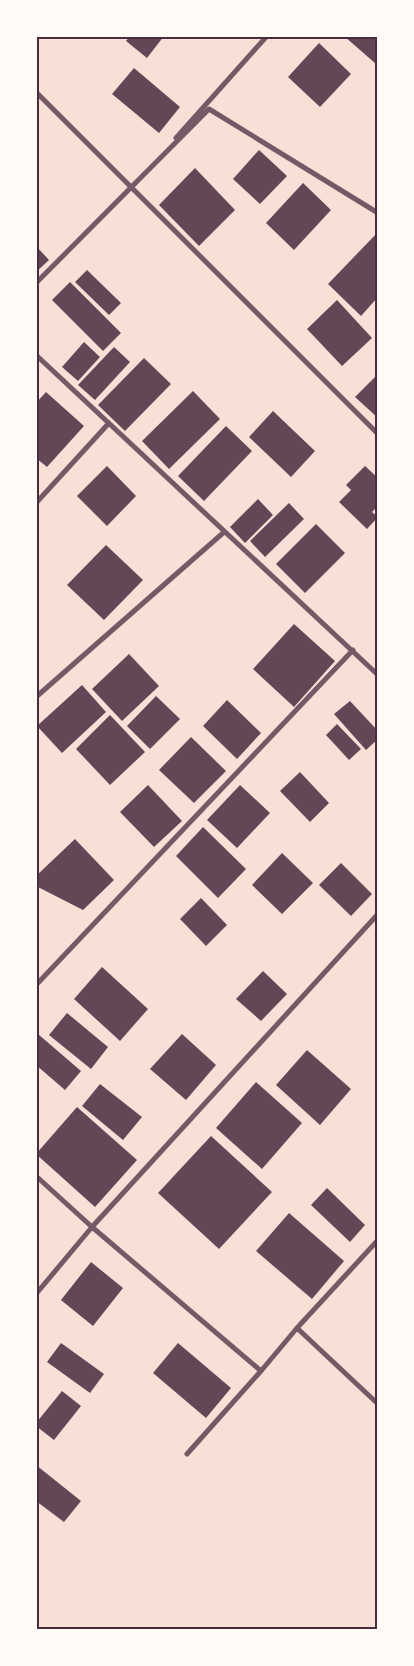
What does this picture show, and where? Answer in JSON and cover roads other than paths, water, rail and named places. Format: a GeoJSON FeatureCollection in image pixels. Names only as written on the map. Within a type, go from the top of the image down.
{"type":"FeatureCollection","features":[{"type":"Feature","properties":{"kind":"street"},"geometry":{"type":"LineString","coordinates":[[133,186],[267,36]]}},
{"type":"Feature","properties":{"kind":"street"},"geometry":{"type":"LineString","coordinates":[[36,92],[133,186],[378,434]]}},
{"type":"Feature","properties":{"kind":"street"},"geometry":{"type":"LineString","coordinates":[[36,284],[209,109],[378,213]]}},
{"type":"Feature","properties":{"kind":"street"},"geometry":{"type":"LineString","coordinates":[[36,355],[109,422],[223,533],[353,650],[378,676]]}},
{"type":"Feature","properties":{"kind":"street"},"geometry":{"type":"LineString","coordinates":[[36,503],[109,422]]}},
{"type":"Feature","properties":{"kind":"street"},"geometry":{"type":"LineString","coordinates":[[36,697],[223,533]]}},
{"type":"Feature","properties":{"kind":"street"},"geometry":{"type":"LineString","coordinates":[[36,985],[353,650]]}},
{"type":"Feature","properties":{"kind":"street"},"geometry":{"type":"LineString","coordinates":[[36,1294],[92,1227],[378,914]]}},
{"type":"Feature","properties":{"kind":"street"},"geometry":{"type":"LineString","coordinates":[[36,1176],[92,1227],[261,1372]]}},
{"type":"Feature","properties":{"kind":"street"},"geometry":{"type":"LineString","coordinates":[[187,1454],[261,1372],[297,1328],[378,1240]]}},
{"type":"Feature","properties":{"kind":"street"},"geometry":{"type":"LineString","coordinates":[[297,1328],[378,1404]]}}]}
